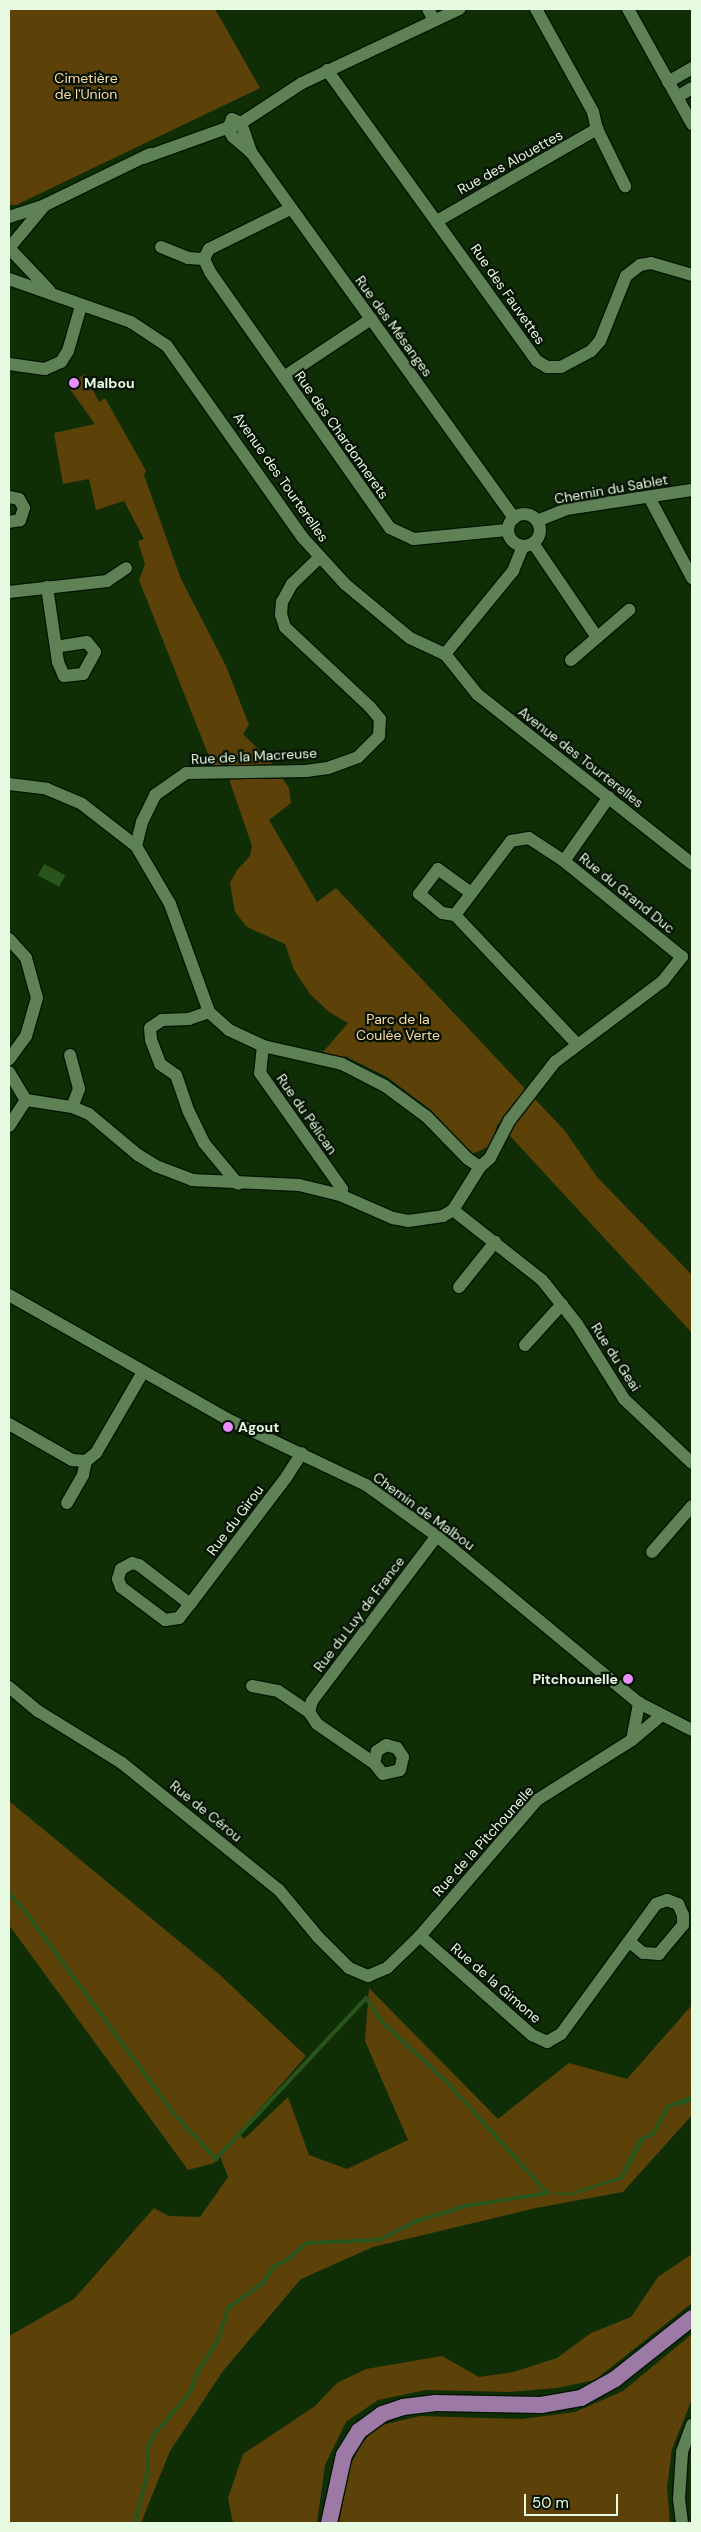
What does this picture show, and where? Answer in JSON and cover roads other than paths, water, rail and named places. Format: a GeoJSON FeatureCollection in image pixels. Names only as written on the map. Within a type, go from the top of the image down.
{"type":"FeatureCollection","features":[{"type":"Feature","properties":{"kind":"main road"},"geometry":{"type":"LineString","coordinates":[[329,2523],[344,2456],[359,2431],[382,2414],[402,2407],[436,2403],[541,2405],[581,2398],[615,2379],[692,2318]]}},
{"type":"Feature","properties":{"kind":"street"},"geometry":{"type":"LineString","coordinates":[[9,217],[45,206],[143,158],[187,134],[234,124],[302,82],[431,14],[459,9]]}},
{"type":"Feature","properties":{"kind":"street"},"geometry":{"type":"LineString","coordinates":[[536,9],[593,112],[596,129],[625,186]]}},
{"type":"Feature","properties":{"kind":"street"},"geometry":{"type":"LineString","coordinates":[[628,9],[692,124]]}},
{"type":"Feature","properties":{"kind":"street"},"geometry":{"type":"LineString","coordinates":[[668,82],[692,68]]}},
{"type":"Feature","properties":{"kind":"street","name":"Rue des Fauvettes"},"geometry":{"type":"LineString","coordinates":[[327,70],[437,220],[537,362],[547,367],[561,367],[591,351],[600,341],[631,269],[652,263],[692,275]]}},
{"type":"Feature","properties":{"kind":"street"},"geometry":{"type":"LineString","coordinates":[[677,97],[692,88]]}},
{"type":"Feature","properties":{"kind":"street","name":"Rue des Mésanges"},"geometry":{"type":"LineString","coordinates":[[234,124],[290,209],[514,518]]}},
{"type":"Feature","properties":{"kind":"street","name":"Rue des Alouettes"},"geometry":{"type":"LineString","coordinates":[[437,220],[596,129]]}},
{"type":"Feature","properties":{"kind":"street"},"geometry":{"type":"LineString","coordinates":[[9,248],[45,206]]}},
{"type":"Feature","properties":{"kind":"street"},"geometry":{"type":"LineString","coordinates":[[161,247],[188,258],[204,259],[209,249],[290,209]]}},
{"type":"Feature","properties":{"kind":"street","name":"Avenue des Tourterelles"},"geometry":{"type":"LineString","coordinates":[[9,248],[51,292]]}},
{"type":"Feature","properties":{"kind":"street","name":"Rue des Chardonnerets"},"geometry":{"type":"LineString","coordinates":[[204,259],[210,272],[390,528],[414,539],[507,530]]}},
{"type":"Feature","properties":{"kind":"street","name":"Avenue des Tourterelles"},"geometry":{"type":"LineString","coordinates":[[9,279],[51,292],[81,306],[130,322],[167,346],[181,361],[304,538],[320,557],[394,626],[410,638],[445,654],[477,694],[692,864]]}},
{"type":"Feature","properties":{"kind":"street"},"geometry":{"type":"LineString","coordinates":[[9,364],[45,369],[61,362],[68,351],[81,306]]}},
{"type":"Feature","properties":{"kind":"street"},"geometry":{"type":"LineString","coordinates":[[284,377],[370,319]]}},
{"type":"Feature","properties":{"kind":"street","name":"Chemin du Sablet"},"geometry":{"type":"LineString","coordinates":[[537,521],[566,509],[692,490]]}},
{"type":"Feature","properties":{"kind":"street"},"geometry":{"type":"LineString","coordinates":[[9,497],[19,499],[24,508],[20,520],[9,522]]}},
{"type":"Feature","properties":{"kind":"street"},"geometry":{"type":"LineString","coordinates":[[649,498],[692,578]]}},
{"type":"Feature","properties":{"kind":"street"},"geometry":{"type":"LineString","coordinates":[[445,654],[513,571],[528,545],[540,533],[537,521],[526,514],[514,518],[507,530],[514,543],[528,545],[596,637]]}},
{"type":"Feature","properties":{"kind":"street","name":"Rue de la Macreuse"},"geometry":{"type":"LineString","coordinates":[[136,846],[142,822],[155,795],[186,773],[306,771],[328,768],[358,757],[379,736],[380,719],[369,706],[286,627],[281,615],[282,602],[292,584],[320,557]]}},
{"type":"Feature","properties":{"kind":"street"},"geometry":{"type":"LineString","coordinates":[[9,592],[107,581],[126,568]]}},
{"type":"Feature","properties":{"kind":"street"},"geometry":{"type":"LineString","coordinates":[[47,587],[57,646]]}},
{"type":"Feature","properties":{"kind":"street"},"geometry":{"type":"LineString","coordinates":[[571,660],[629,610]]}},
{"type":"Feature","properties":{"kind":"street"},"geometry":{"type":"LineString","coordinates":[[9,784],[47,789],[82,804],[136,846],[170,904],[210,1012],[229,1030],[263,1046],[342,1064],[385,1086],[427,1118],[468,1160],[480,1168]]}},
{"type":"Feature","properties":{"kind":"street","name":"Rue du Grand Duc"},"geometry":{"type":"LineString","coordinates":[[564,861],[609,797]]}},
{"type":"Feature","properties":{"kind":"street","name":"Rue du Grand Duc"},"geometry":{"type":"LineString","coordinates":[[453,1210],[480,1168],[493,1153],[509,1121],[555,1062],[663,981],[682,957],[564,861],[529,838],[511,841],[455,915]]}},
{"type":"Feature","properties":{"kind":"street"},"geometry":{"type":"LineString","coordinates":[[471,893],[438,869],[419,894],[442,913],[455,915],[577,1044]]}},
{"type":"Feature","properties":{"kind":"street"},"geometry":{"type":"LineString","coordinates":[[9,939],[26,958],[37,998],[26,1036],[9,1058]]}},
{"type":"Feature","properties":{"kind":"street"},"geometry":{"type":"LineString","coordinates":[[210,1012],[189,1019],[175,1017],[162,1020],[150,1028],[160,1064],[176,1075],[189,1112],[204,1143],[238,1184]]}},
{"type":"Feature","properties":{"kind":"street","name":"Rue du Pélican"},"geometry":{"type":"LineString","coordinates":[[263,1046],[260,1072],[342,1189],[340,1195]]}},
{"type":"Feature","properties":{"kind":"street"},"geometry":{"type":"LineString","coordinates":[[70,1055],[79,1089],[72,1107]]}},
{"type":"Feature","properties":{"kind":"street"},"geometry":{"type":"LineString","coordinates":[[9,1072],[26,1100]]}},
{"type":"Feature","properties":{"kind":"street"},"geometry":{"type":"LineString","coordinates":[[26,1100],[72,1107],[89,1114],[156,1166],[192,1180],[238,1184],[299,1185],[340,1195],[393,1218],[408,1221],[443,1216],[453,1210]]}},
{"type":"Feature","properties":{"kind":"street"},"geometry":{"type":"LineString","coordinates":[[9,1126],[26,1100]]}},
{"type":"Feature","properties":{"kind":"street","name":"Rue du Geai"},"geometry":{"type":"LineString","coordinates":[[453,1210],[542,1280],[562,1304],[624,1399],[692,1463]]}},
{"type":"Feature","properties":{"kind":"street"},"geometry":{"type":"LineString","coordinates":[[460,1287],[496,1242]]}},
{"type":"Feature","properties":{"kind":"street","name":"Chemin de Malbou"},"geometry":{"type":"LineString","coordinates":[[9,1295],[247,1429],[302,1453],[366,1485],[437,1536],[639,1703],[692,1730]]}},
{"type":"Feature","properties":{"kind":"street"},"geometry":{"type":"LineString","coordinates":[[525,1345],[562,1304]]}},
{"type":"Feature","properties":{"kind":"street"},"geometry":{"type":"LineString","coordinates":[[67,1503],[83,1475],[86,1461],[96,1453],[143,1372]]}},
{"type":"Feature","properties":{"kind":"street"},"geometry":{"type":"LineString","coordinates":[[9,1424],[72,1460],[86,1461]]}},
{"type":"Feature","properties":{"kind":"street","name":"Rue du Girou"},"geometry":{"type":"LineString","coordinates":[[190,1604],[139,1565],[132,1563],[121,1569],[118,1579],[121,1587],[165,1620],[178,1618],[190,1604],[302,1453]]}},
{"type":"Feature","properties":{"kind":"street"},"geometry":{"type":"LineString","coordinates":[[652,1552],[692,1506]]}},
{"type":"Feature","properties":{"kind":"street","name":"Rue du Luy de France"},"geometry":{"type":"LineString","coordinates":[[309,1712],[312,1701],[437,1536]]}},
{"type":"Feature","properties":{"kind":"street"},"geometry":{"type":"LineString","coordinates":[[252,1686],[278,1691],[309,1712],[317,1724],[374,1763]]}},
{"type":"Feature","properties":{"kind":"street","name":"Rue de Cérou"},"geometry":{"type":"LineString","coordinates":[[9,1687],[38,1711],[122,1763],[279,1890],[318,1937],[349,1968],[368,1976]]}},
{"type":"Feature","properties":{"kind":"street"},"geometry":{"type":"LineString","coordinates":[[632,1740],[639,1703]]}},
{"type":"Feature","properties":{"kind":"street","name":"Rue de la Pitchounelle"},"geometry":{"type":"LineString","coordinates":[[368,1976],[387,1968],[420,1936],[537,1800],[632,1740],[662,1716]]}},
{"type":"Feature","properties":{"kind":"street","name":"Rue de la Gimone"},"geometry":{"type":"LineString","coordinates":[[420,1936],[532,2035],[546,2042],[561,2034],[656,1904],[667,1900],[678,1904],[683,1915],[682,1925],[659,1954],[642,1953],[630,1942]]}},
{"type":"Feature","properties":{"kind":"street"},"geometry":{"type":"LineString","coordinates":[[682,2523],[679,2499],[682,2452],[692,2425]]}},
{"type":"Feature","properties":{"kind":"waterway"},"geometry":{"type":"LineString","coordinates":[[9,1893],[28,1915],[174,2114],[216,2159],[366,1998],[383,2023],[445,2080],[547,2193]]}},
{"type":"Feature","properties":{"kind":"waterway"},"geometry":{"type":"LineString","coordinates":[[135,2523],[148,2470],[147,2449],[152,2437],[190,2392],[198,2371],[217,2342],[228,2308],[264,2282],[273,2267],[290,2258],[306,2243],[379,2240],[414,2222],[465,2206],[548,2193]]}},
{"type":"Feature","properties":{"kind":"place","name":"Malbou"},"geometry":{"type":"Point","coordinates":[74,383]}},
{"type":"Feature","properties":{"kind":"place","name":"Agout"},"geometry":{"type":"Point","coordinates":[228,1427]}},
{"type":"Feature","properties":{"kind":"place","name":"Pitchounelle"},"geometry":{"type":"Point","coordinates":[628,1679]}},
{"type":"Feature","properties":{"kind":"park label","name":"Cimetière de l'Union"},"geometry":{"type":"Point","coordinates":[86,86]}},
{"type":"Feature","properties":{"kind":"park label","name":"Parc de la Coulée Verte"},"geometry":{"type":"Point","coordinates":[398,1028]}}]}
